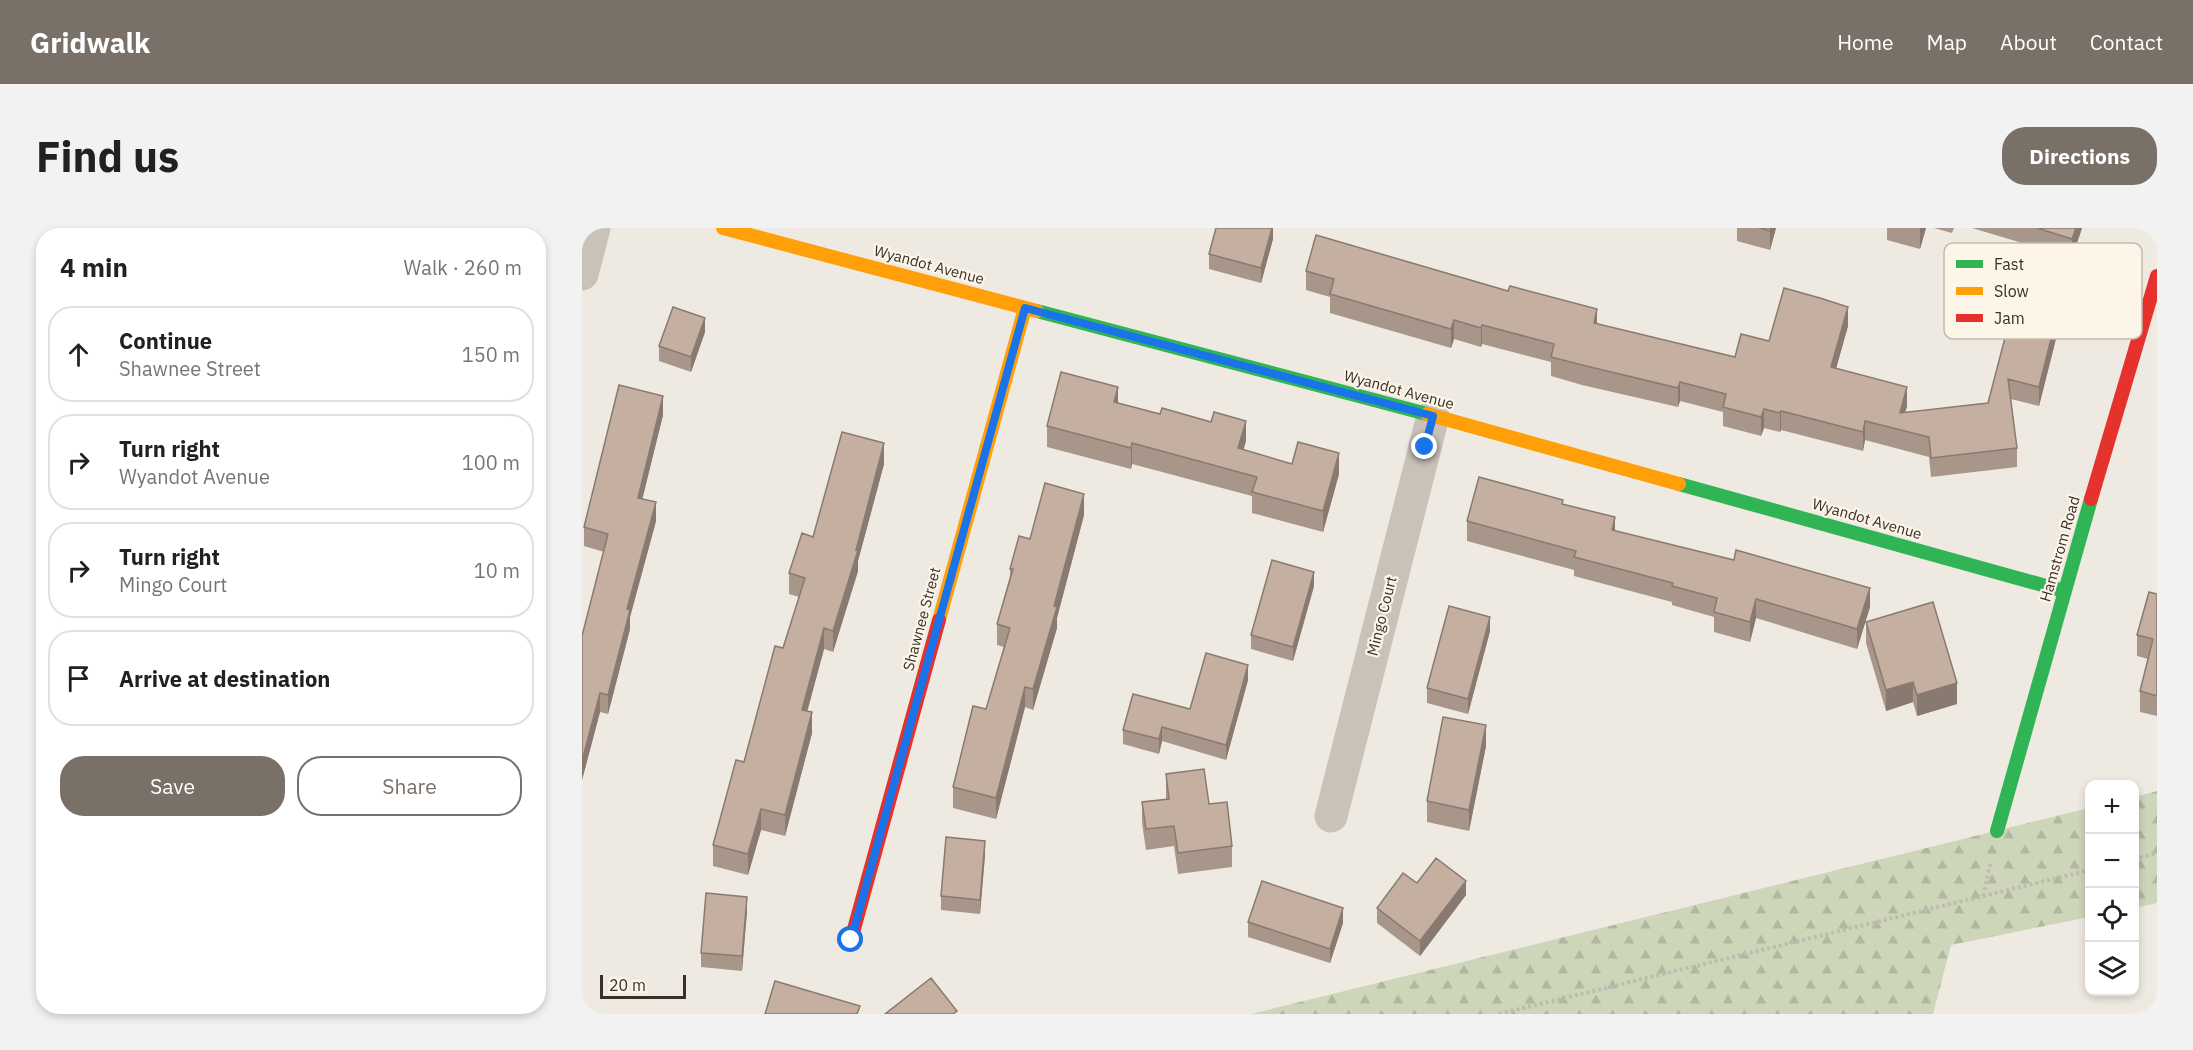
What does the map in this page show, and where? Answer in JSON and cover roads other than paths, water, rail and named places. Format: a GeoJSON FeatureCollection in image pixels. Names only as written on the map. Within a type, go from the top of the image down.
{"type":"FeatureCollection","features":[{"type":"Feature","properties":{"kind":"street"},"geometry":{"type":"LineString","coordinates":[[582,274],[594,228]]}},
{"type":"Feature","properties":{"kind":"street","name":"Wyandot Avenue"},"geometry":{"type":"LineString","coordinates":[[723,228],[1433,416],[2064,591]]}},
{"type":"Feature","properties":{"kind":"street","name":"Hamstrom Road"},"geometry":{"type":"LineString","coordinates":[[2142,327],[2157,276]]}},
{"type":"Feature","properties":{"kind":"street","name":"Shawnee Street"},"geometry":{"type":"LineString","coordinates":[[851,940],[1025,308]]}},
{"type":"Feature","properties":{"kind":"street","name":"Hamstrom Road"},"geometry":{"type":"LineString","coordinates":[[1997,831],[2064,591],[2138,339]]}},
{"type":"Feature","properties":{"kind":"street","name":"Mingo Court"},"geometry":{"type":"LineString","coordinates":[[1331,816],[1433,416]]}}]}
